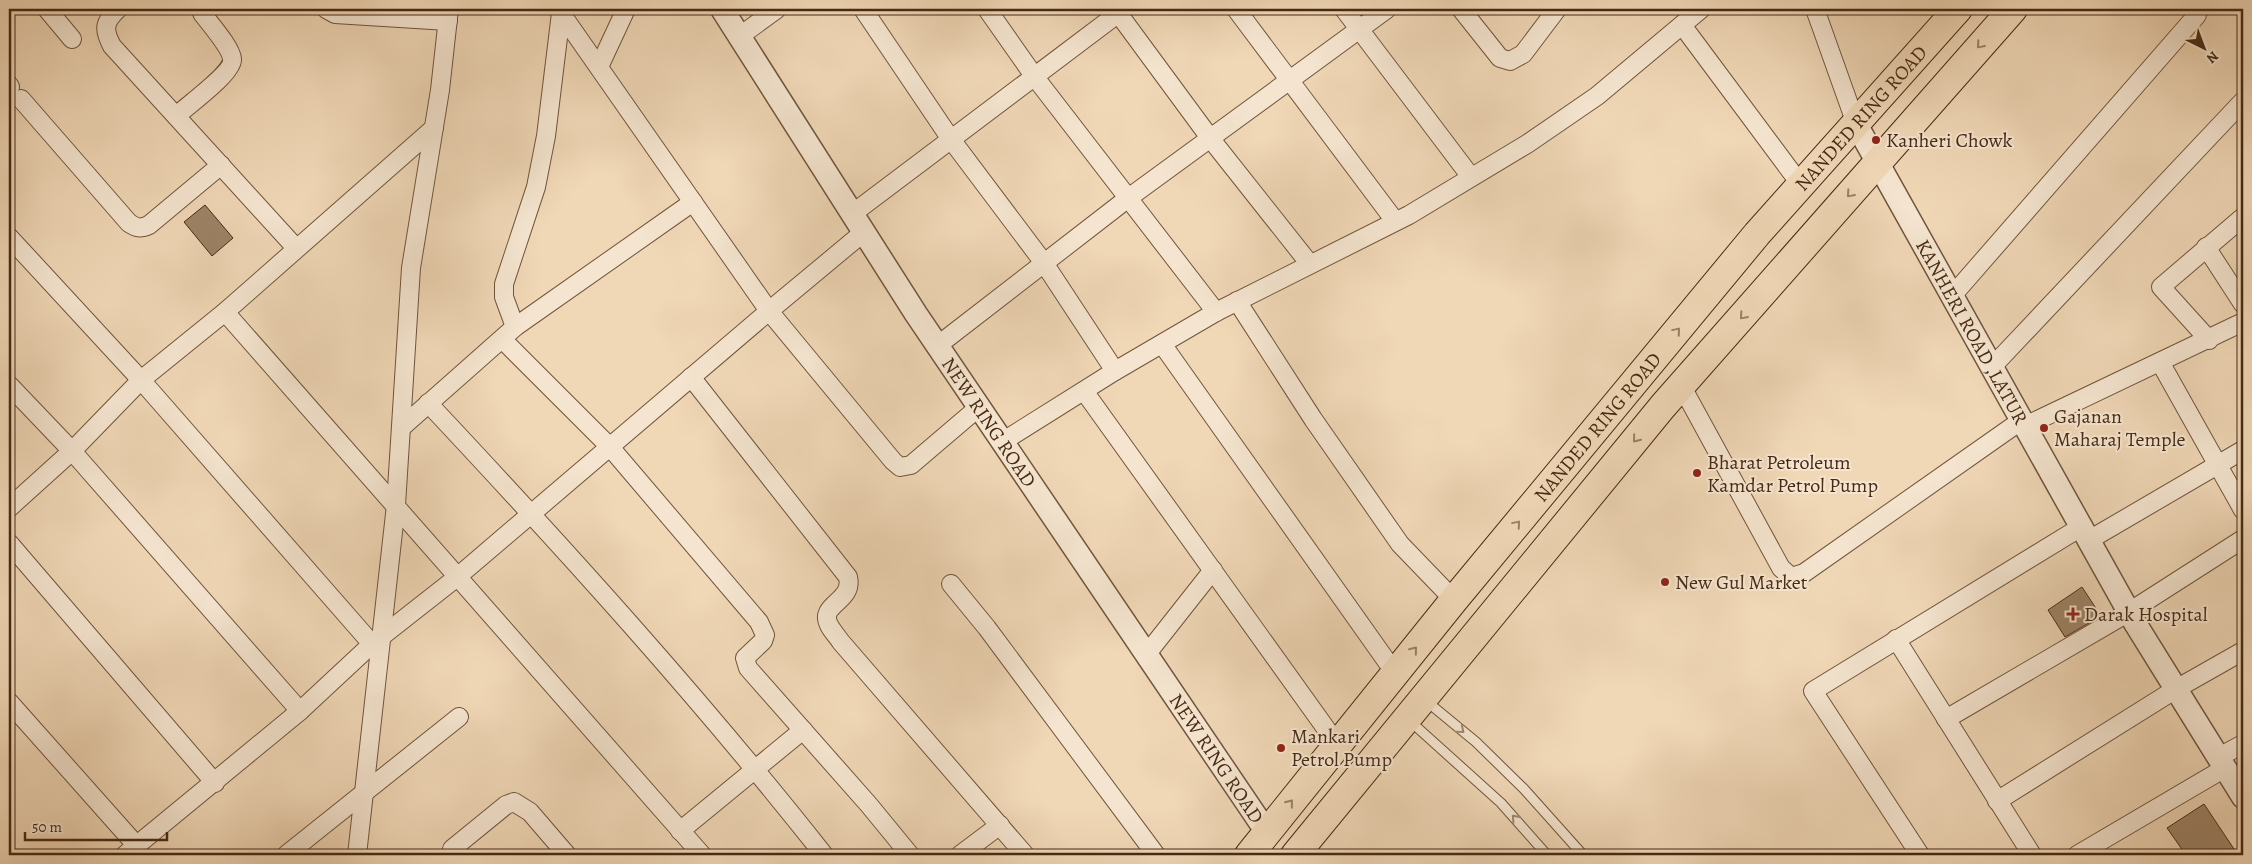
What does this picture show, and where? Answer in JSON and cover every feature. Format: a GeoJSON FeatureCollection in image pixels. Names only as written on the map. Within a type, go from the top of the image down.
{"type":"FeatureCollection","features":[{"type":"Feature","properties":{"kind":"highway","name":"NANDED RING ROAD"},"geometry":{"type":"LineString","coordinates":[[1249,855],[1266,831],[1454,600],[1757,234],[1958,9]]}},
{"type":"Feature","properties":{"kind":"highway"},"geometry":{"type":"LineString","coordinates":[[1294,855],[1681,386],[2012,9]]}},
{"type":"Feature","properties":{"kind":"street"},"geometry":{"type":"LineString","coordinates":[[47,9],[72,38]]}},
{"type":"Feature","properties":{"kind":"street"},"geometry":{"type":"LineString","coordinates":[[118,9],[106,21],[105,32],[112,46],[296,248]]}},
{"type":"Feature","properties":{"kind":"street"},"geometry":{"type":"LineString","coordinates":[[326,9],[334,14],[449,15],[434,128],[411,268],[396,505],[376,641],[356,855]]}},
{"type":"Feature","properties":{"kind":"street"},"geometry":{"type":"LineString","coordinates":[[599,67],[626,9]]}},
{"type":"Feature","properties":{"kind":"street","name":"NEW RING ROAD"},"geometry":{"type":"LineString","coordinates":[[722,9],[937,346],[1266,831]]}},
{"type":"Feature","properties":{"kind":"street"},"geometry":{"type":"LineString","coordinates":[[740,36],[777,9]]}},
{"type":"Feature","properties":{"kind":"street"},"geometry":{"type":"LineString","coordinates":[[863,9],[950,138],[1044,263],[1115,371]]}},
{"type":"Feature","properties":{"kind":"street"},"geometry":{"type":"LineString","coordinates":[[987,9],[1034,76],[1216,312]]}},
{"type":"Feature","properties":{"kind":"street"},"geometry":{"type":"LineString","coordinates":[[1236,9],[1288,81],[1395,221]]}},
{"type":"Feature","properties":{"kind":"street"},"geometry":{"type":"LineString","coordinates":[[1344,9],[1471,177]]}},
{"type":"Feature","properties":{"kind":"street"},"geometry":{"type":"LineString","coordinates":[[937,346],[1128,198],[1387,9]]}},
{"type":"Feature","properties":{"kind":"street"},"geometry":{"type":"LineString","coordinates":[[1461,9],[1500,58],[1510,61],[1523,54],[1557,9]]}},
{"type":"Feature","properties":{"kind":"street"},"geometry":{"type":"LineString","coordinates":[[1002,442],[1115,371],[1216,312],[1395,221],[1527,144],[1597,96],[1701,9]]}},
{"type":"Feature","properties":{"kind":"street"},"geometry":{"type":"LineString","coordinates":[[1815,9],[1856,124]]}},
{"type":"Feature","properties":{"kind":"street"},"geometry":{"type":"LineString","coordinates":[[9,702],[131,850],[215,783],[300,711],[376,641],[456,578],[769,311],[858,223],[950,138],[1119,10],[1210,138],[1309,264]]}},
{"type":"Feature","properties":{"kind":"street"},"geometry":{"type":"LineString","coordinates":[[560,11],[769,311],[893,461],[900,467],[911,465],[979,407]]}},
{"type":"Feature","properties":{"kind":"street"},"geometry":{"type":"LineString","coordinates":[[515,328],[504,297],[504,284],[536,187],[546,136],[560,11]]}},
{"type":"Feature","properties":{"kind":"street"},"geometry":{"type":"LineString","coordinates":[[176,116],[224,75],[231,67],[233,60],[230,52],[202,13]]}},
{"type":"Feature","properties":{"kind":"street"},"geometry":{"type":"LineString","coordinates":[[1952,296],[2197,15]]}},
{"type":"Feature","properties":{"kind":"street"},"geometry":{"type":"LineString","coordinates":[[1682,25],[1801,185]]}},
{"type":"Feature","properties":{"kind":"street"},"geometry":{"type":"LineString","coordinates":[[14,90],[129,223],[136,227],[142,228],[149,225],[221,165]]}},
{"type":"Feature","properties":{"kind":"street"},"geometry":{"type":"LineString","coordinates":[[1992,367],[2243,101]]}},
{"type":"Feature","properties":{"kind":"street","name":"KANHERI ROAD ,LATUR"},"geometry":{"type":"LineString","coordinates":[[1856,124],[2129,612],[2243,797]]}},
{"type":"Feature","properties":{"kind":"street"},"geometry":{"type":"LineString","coordinates":[[9,508],[72,451],[141,380],[224,312],[434,128]]}},
{"type":"Feature","properties":{"kind":"street"},"geometry":{"type":"LineString","coordinates":[[402,426],[515,328],[692,202]]}},
{"type":"Feature","properties":{"kind":"street"},"geometry":{"type":"LineString","coordinates":[[2209,340],[2161,287],[2243,217]]}},
{"type":"Feature","properties":{"kind":"street"},"geometry":{"type":"LineString","coordinates":[[9,237],[141,380],[376,641]]}},
{"type":"Feature","properties":{"kind":"street"},"geometry":{"type":"LineString","coordinates":[[2206,247],[2243,304]]}},
{"type":"Feature","properties":{"kind":"street"},"geometry":{"type":"LineString","coordinates":[[1237,301],[1313,419],[1400,544],[1454,600]]}},
{"type":"Feature","properties":{"kind":"street"},"geometry":{"type":"LineString","coordinates":[[224,312],[396,505],[456,578],[702,855]]}},
{"type":"Feature","properties":{"kind":"street"},"geometry":{"type":"LineString","coordinates":[[1681,386],[1781,568],[1791,577],[1804,573],[2024,423],[2209,340],[2243,322]]}},
{"type":"Feature","properties":{"kind":"street"},"geometry":{"type":"LineString","coordinates":[[503,340],[610,447],[764,630],[763,641],[747,655],[745,662],[910,855]]}},
{"type":"Feature","properties":{"kind":"street"},"geometry":{"type":"LineString","coordinates":[[1162,344],[1395,674]]}},
{"type":"Feature","properties":{"kind":"street"},"geometry":{"type":"LineString","coordinates":[[2160,362],[2243,510]]}},
{"type":"Feature","properties":{"kind":"street"},"geometry":{"type":"LineString","coordinates":[[691,377],[848,576],[849,591],[828,612],[827,618],[841,642],[1025,855]]}},
{"type":"Feature","properties":{"kind":"street"},"geometry":{"type":"LineString","coordinates":[[9,385],[72,451],[300,711]]}},
{"type":"Feature","properties":{"kind":"street"},"geometry":{"type":"LineString","coordinates":[[1084,391],[1337,744]]}},
{"type":"Feature","properties":{"kind":"street"},"geometry":{"type":"LineString","coordinates":[[428,403],[532,514],[755,770],[824,855]]}},
{"type":"Feature","properties":{"kind":"street"},"geometry":{"type":"LineString","coordinates":[[1919,855],[1813,691],[1896,639],[2085,533],[2218,465],[2243,450]]}},
{"type":"Feature","properties":{"kind":"street"},"geometry":{"type":"LineString","coordinates":[[1946,719],[2129,612],[2243,539]]}},
{"type":"Feature","properties":{"kind":"street"},"geometry":{"type":"LineString","coordinates":[[9,543],[215,783]]}},
{"type":"Feature","properties":{"kind":"street"},"geometry":{"type":"LineString","coordinates":[[1146,655],[1213,570]]}},
{"type":"Feature","properties":{"kind":"street"},"geometry":{"type":"LineString","coordinates":[[951,584],[987,628],[1156,855]]}},
{"type":"Feature","properties":{"kind":"street"},"geometry":{"type":"LineString","coordinates":[[1896,639],[2032,855]]}},
{"type":"Feature","properties":{"kind":"street"},"geometry":{"type":"LineString","coordinates":[[1997,801],[2176,690],[2243,651]]}},
{"type":"Feature","properties":{"kind":"street"},"geometry":{"type":"LineString","coordinates":[[286,855],[459,717]]}},
{"type":"Feature","properties":{"kind":"street"},"geometry":{"type":"LineString","coordinates":[[680,831],[803,730]]}},
{"type":"Feature","properties":{"kind":"street"},"geometry":{"type":"LineString","coordinates":[[2077,855],[2222,763],[2243,744]]}},
{"type":"Feature","properties":{"kind":"street"},"geometry":{"type":"LineString","coordinates":[[451,853],[506,805],[514,802],[530,812],[566,855]]}},
{"type":"Feature","properties":{"kind":"street"},"geometry":{"type":"LineString","coordinates":[[960,855],[1000,825]]}},
{"type":"Feature","properties":{"kind":"lane"},"geometry":{"type":"LineString","coordinates":[[1415,708],[1547,855]]}},
{"type":"Feature","properties":{"kind":"lane"},"geometry":{"type":"LineString","coordinates":[[1415,708],[1476,742],[1524,789],[1583,855]]}},
{"type":"Feature","properties":{"kind":"building"},"geometry":{"type":"Polygon","coordinates":[[[205,205],[233,238],[212,256],[184,222],[205,205]]]}},
{"type":"Feature","properties":{"kind":"building"},"geometry":{"type":"Polygon","coordinates":[[[2082,587],[2101,616],[2065,637],[2048,610],[2082,587]]]}},
{"type":"Feature","properties":{"kind":"building"},"geometry":{"type":"Polygon","coordinates":[[[2204,804],[2238,855],[2186,855],[2167,828],[2204,804]]]}},
{"type":"Feature","properties":{"kind":"place","name":"Kanheri Chowk"},"geometry":{"type":"Point","coordinates":[1876,140]}},
{"type":"Feature","properties":{"kind":"place","name":"Gajanan Maharaj Temple"},"geometry":{"type":"Point","coordinates":[2044,428]}},
{"type":"Feature","properties":{"kind":"place","name":"Bharat Petroleum Kamdar Petrol Pump"},"geometry":{"type":"Point","coordinates":[1697,473]}},
{"type":"Feature","properties":{"kind":"place","name":"New Gul Market"},"geometry":{"type":"Point","coordinates":[1665,582]}},
{"type":"Feature","properties":{"kind":"place","name":"Darak Hospital"},"geometry":{"type":"Point","coordinates":[2073,614]}},
{"type":"Feature","properties":{"kind":"place","name":"Mankari Petrol Pump"},"geometry":{"type":"Point","coordinates":[1281,748]}}]}
